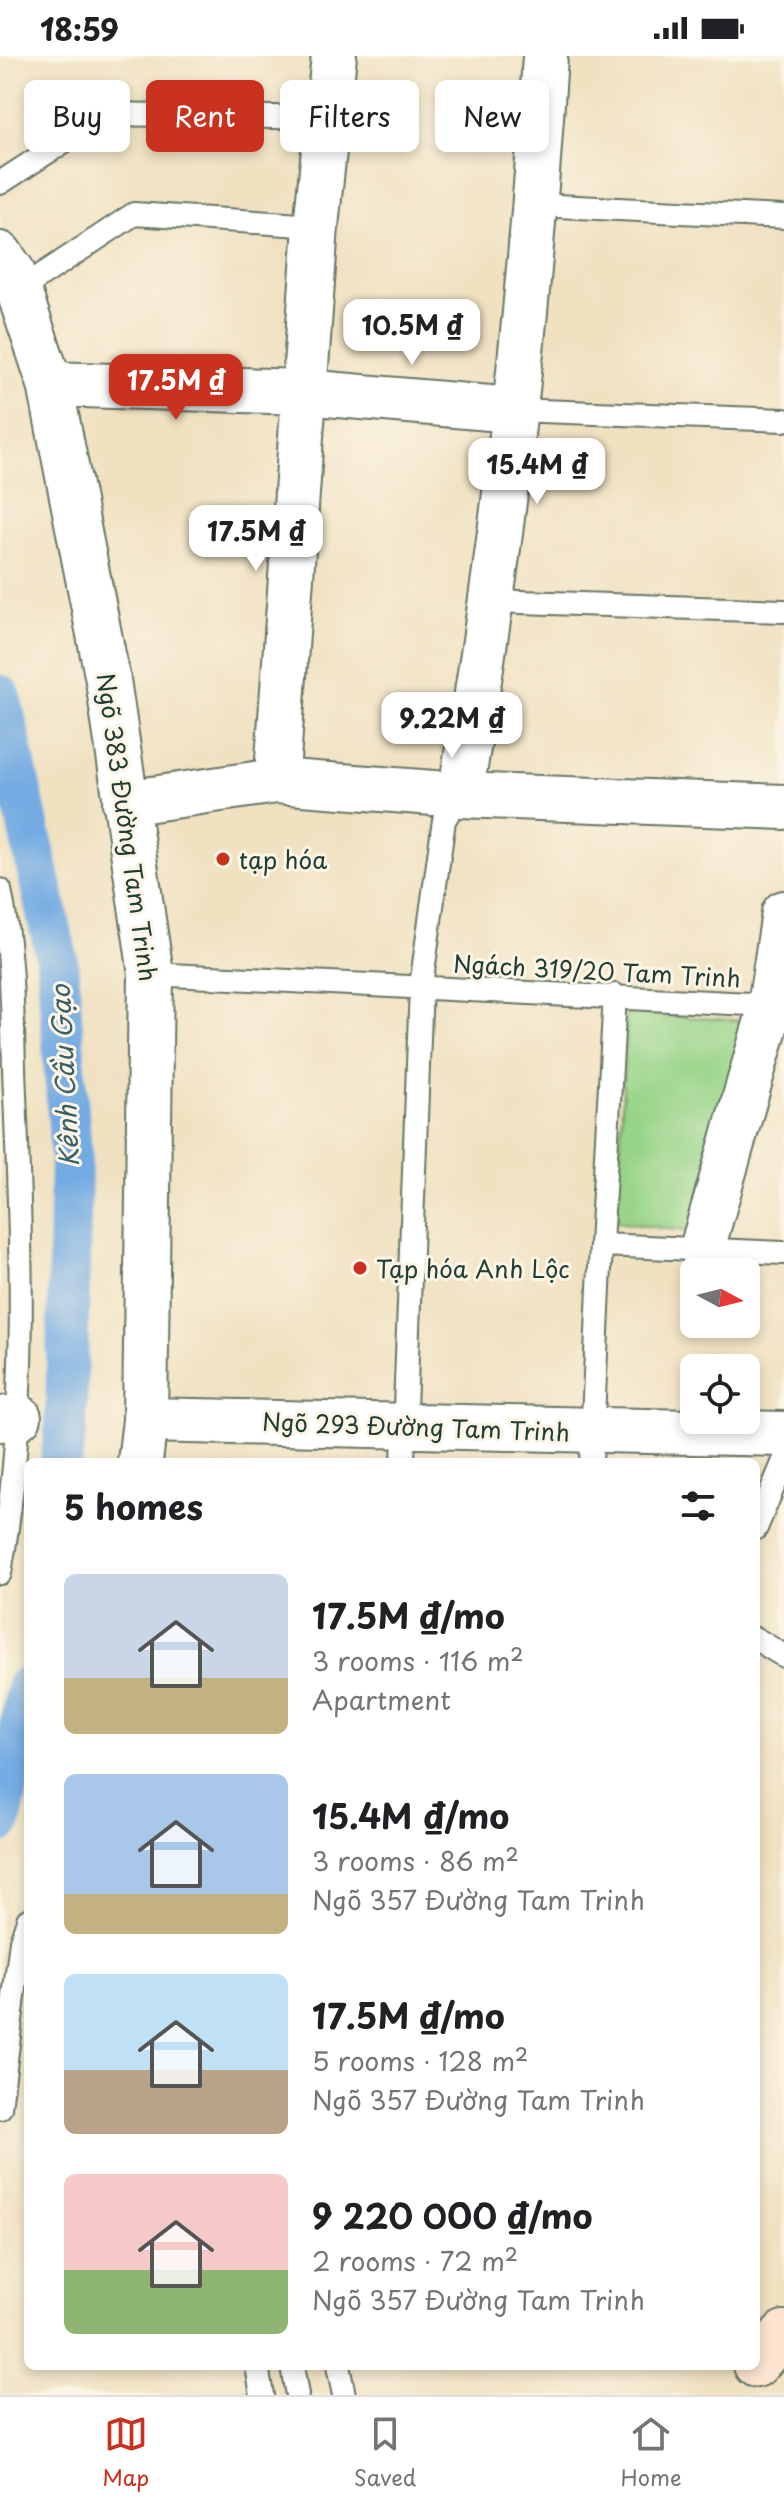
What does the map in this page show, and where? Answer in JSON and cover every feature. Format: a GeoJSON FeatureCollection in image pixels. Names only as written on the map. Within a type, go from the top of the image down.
{"type":"FeatureCollection","features":[{"type":"Feature","properties":{"kind":"main road"},"geometry":{"type":"LineString","coordinates":[[760,2360],[784,2333]]}},
{"type":"Feature","properties":{"kind":"main road"},"geometry":{"type":"LineString","coordinates":[[731,2395],[752,2370]]}},
{"type":"Feature","properties":{"kind":"street"},"geometry":{"type":"LineString","coordinates":[[332,80],[334,56]]}},
{"type":"Feature","properties":{"kind":"street"},"geometry":{"type":"LineString","coordinates":[[460,795],[492,601],[536,205],[545,56]]}},
{"type":"Feature","properties":{"kind":"street"},"geometry":{"type":"LineString","coordinates":[[278,760],[316,226],[324,152]]}},
{"type":"Feature","properties":{"kind":"street","name":"Ngõ 383 Đường Tam Trinh"},"geometry":{"type":"LineString","coordinates":[[9,272],[50,384],[108,680],[151,974],[142,1441]]}},
{"type":"Feature","properties":{"kind":"street"},"geometry":{"type":"LineString","coordinates":[[50,384],[304,392],[513,410]]}},
{"type":"Feature","properties":{"kind":"street"},"geometry":{"type":"LineString","coordinates":[[125,803],[276,781],[460,795],[784,807]]}},
{"type":"Feature","properties":{"kind":"street"},"geometry":{"type":"LineString","coordinates":[[702,1249],[770,1005],[784,913]]}},
{"type":"Feature","properties":{"kind":"street","name":"Ngõ 293 Đường Tam Trinh"},"geometry":{"type":"LineString","coordinates":[[142,1441],[403,1442],[592,1447],[784,1434]]}},
{"type":"Feature","properties":{"kind":"lane"},"geometry":{"type":"LineString","coordinates":[[0,183],[106,114],[280,117]]}},
{"type":"Feature","properties":{"kind":"lane"},"geometry":{"type":"LineString","coordinates":[[536,205],[784,217]]}},
{"type":"Feature","properties":{"kind":"lane"},"geometry":{"type":"LineString","coordinates":[[9,272],[134,214],[316,226]]}},
{"type":"Feature","properties":{"kind":"lane"},"geometry":{"type":"LineString","coordinates":[[513,410],[784,420]]}},
{"type":"Feature","properties":{"kind":"lane"},"geometry":{"type":"LineString","coordinates":[[492,601],[784,611]]}},
{"type":"Feature","properties":{"kind":"lane"},"geometry":{"type":"LineString","coordinates":[[403,1442],[421,986],[444,820],[460,795]]}},
{"type":"Feature","properties":{"kind":"lane"},"geometry":{"type":"LineString","coordinates":[[0,890],[10,988],[23,1266],[0,1573]]}},
{"type":"Feature","properties":{"kind":"lane","name":"Ngách 319/20 Tam Trinh"},"geometry":{"type":"LineString","coordinates":[[151,974],[770,1005]]}},
{"type":"Feature","properties":{"kind":"lane"},"geometry":{"type":"LineString","coordinates":[[592,1447],[615,995]]}},
{"type":"Feature","properties":{"kind":"lane"},"geometry":{"type":"LineString","coordinates":[[601,1245],[784,1253]]}},
{"type":"Feature","properties":{"kind":"lane"},"geometry":{"type":"LineString","coordinates":[[760,1518],[784,1461]]}},
{"type":"Feature","properties":{"kind":"lane"},"geometry":{"type":"LineString","coordinates":[[760,1641],[784,1656]]}},
{"type":"Feature","properties":{"kind":"lane"},"geometry":{"type":"LineString","coordinates":[[0,2108],[24,1932]]}},
{"type":"Feature","properties":{"kind":"lane"},"geometry":{"type":"LineString","coordinates":[[258,2370],[262,2395]]}},
{"type":"Feature","properties":{"kind":"lane"},"geometry":{"type":"LineString","coordinates":[[293,2370],[297,2395]]}},
{"type":"Feature","properties":{"kind":"lane"},"geometry":{"type":"LineString","coordinates":[[339,2370],[344,2395]]}},
{"type":"Feature","properties":{"kind":"green space"},"geometry":{"type":"Polygon","coordinates":[[[626,1013],[749,1021],[690,1232],[617,1222],[626,1013]]]}},
{"type":"Feature","properties":{"kind":"waterway","name":"Kênh Cầu Gạo"},"geometry":{"type":"LineString","coordinates":[[0,696],[57,959],[71,1155],[66,1426],[62,1458]]}},
{"type":"Feature","properties":{"kind":"waterway","name":"Kênh Cầu Gạo"},"geometry":{"type":"LineString","coordinates":[[0,1823],[24,1706]]}},
{"type":"Feature","properties":{"kind":"place","name":"tạp hóa"},"geometry":{"type":"Point","coordinates":[223,859]}},
{"type":"Feature","properties":{"kind":"place","name":"Tạp hóa Anh Lộc"},"geometry":{"type":"Point","coordinates":[360,1268]}}]}
